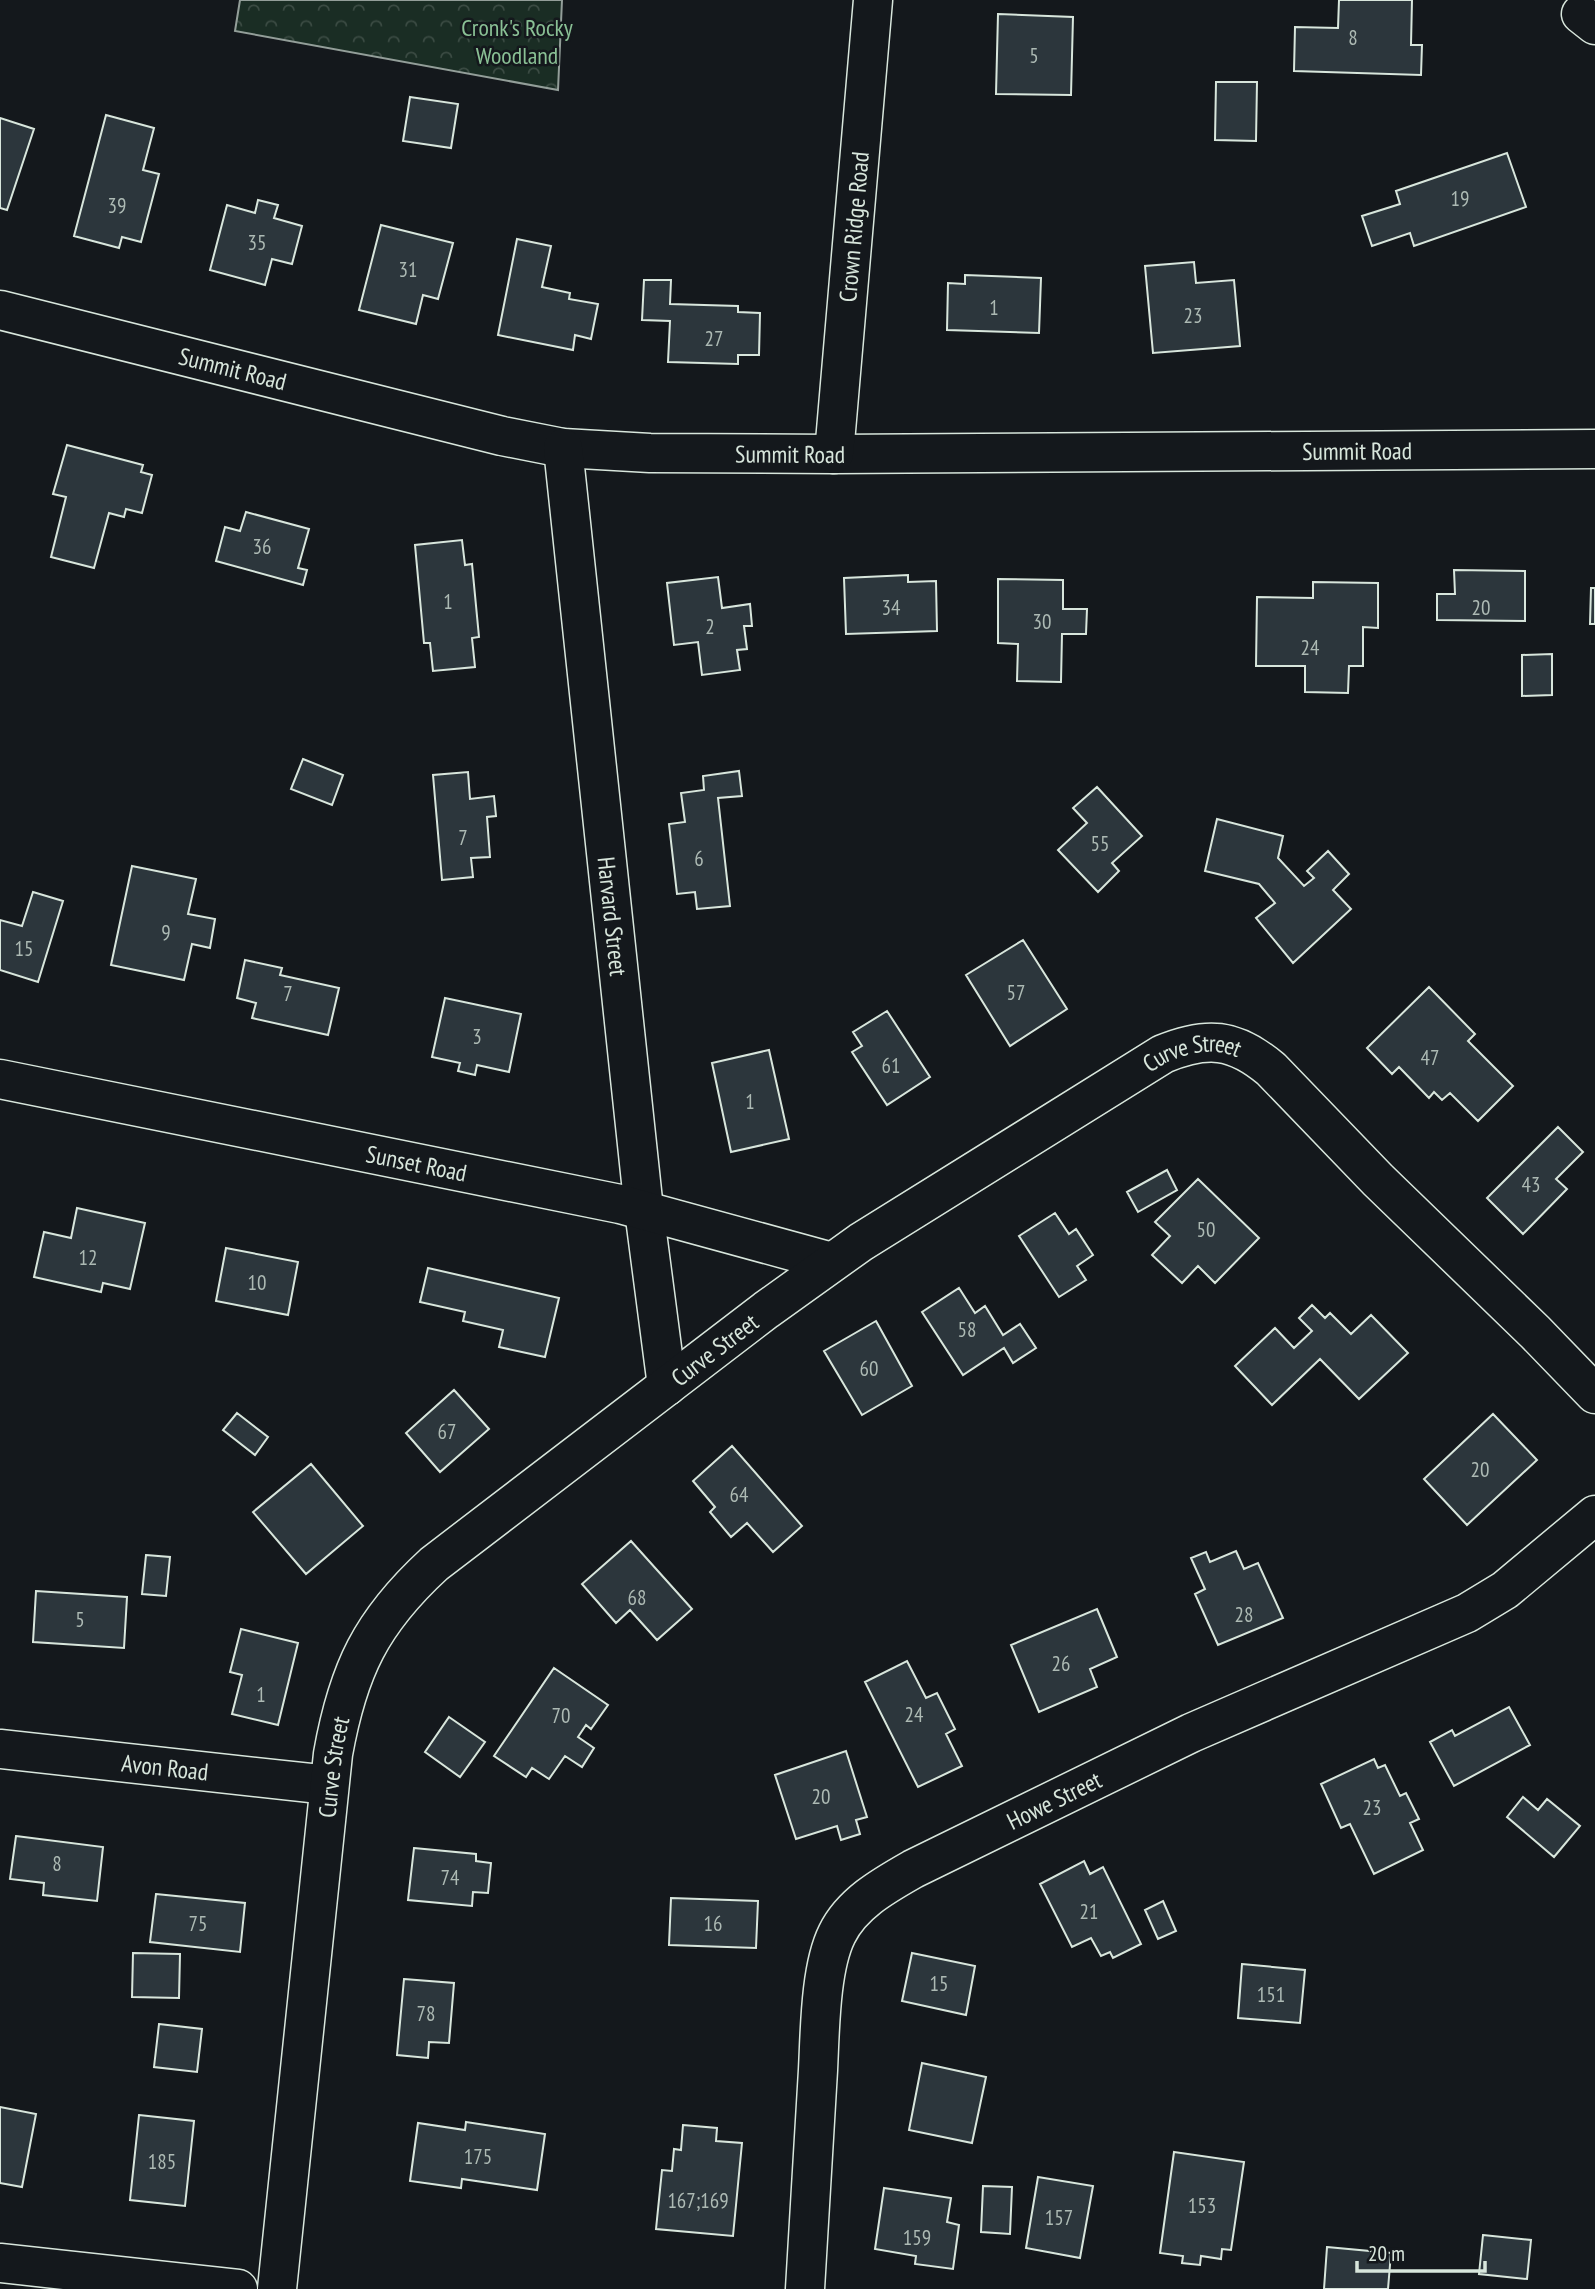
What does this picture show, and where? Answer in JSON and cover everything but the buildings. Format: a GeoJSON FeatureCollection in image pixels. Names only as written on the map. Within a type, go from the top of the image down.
{"type":"FeatureCollection","features":[{"type":"Feature","properties":{"kind":"street","name":"Crown Ridge Road"},"geometry":{"type":"LineString","coordinates":[[834,454],[873,0]]}},
{"type":"Feature","properties":{"kind":"street","name":"Summit Road"},"geometry":{"type":"LineString","coordinates":[[0,310],[502,436],[563,448],[650,453],[834,454],[1595,449]]}},
{"type":"Feature","properties":{"kind":"street","name":"Harvard Street"},"geometry":{"type":"LineString","coordinates":[[563,448],[644,1210],[667,1386]]}},
{"type":"Feature","properties":{"kind":"street","name":"Curve Street"},"geometry":{"type":"LineString","coordinates":[[276,2289],[329,1785],[338,1727],[350,1681],[373,1634],[400,1596],[434,1564],[832,1262],[1163,1054],[1195,1043],[1225,1043],[1256,1057],[1271,1069],[1595,1394]]}},
{"type":"Feature","properties":{"kind":"street","name":"Sunset Road"},"geometry":{"type":"LineString","coordinates":[[0,1079],[644,1210],[832,1262]]}},
{"type":"Feature","properties":{"kind":"street","name":"Howe Street"},"geometry":{"type":"LineString","coordinates":[[805,2289],[826,1975],[831,1948],[837,1934],[854,1910],[882,1887],[913,1869],[1179,1739],[1467,1613],[1524,1575],[1595,1515]]}},
{"type":"Feature","properties":{"kind":"street","name":"Avon Road"},"geometry":{"type":"LineString","coordinates":[[0,1749],[329,1785]]}},
{"type":"Feature","properties":{"kind":"street"},"geometry":{"type":"LineString","coordinates":[[0,2263],[237,2289]]}},
{"type":"Feature","properties":{"kind":"green space","name":"Cronk's Rocky Woodland"},"geometry":{"type":"Polygon","coordinates":[[[240,0],[562,0],[558,90],[235,31],[240,0]]]}}]}
